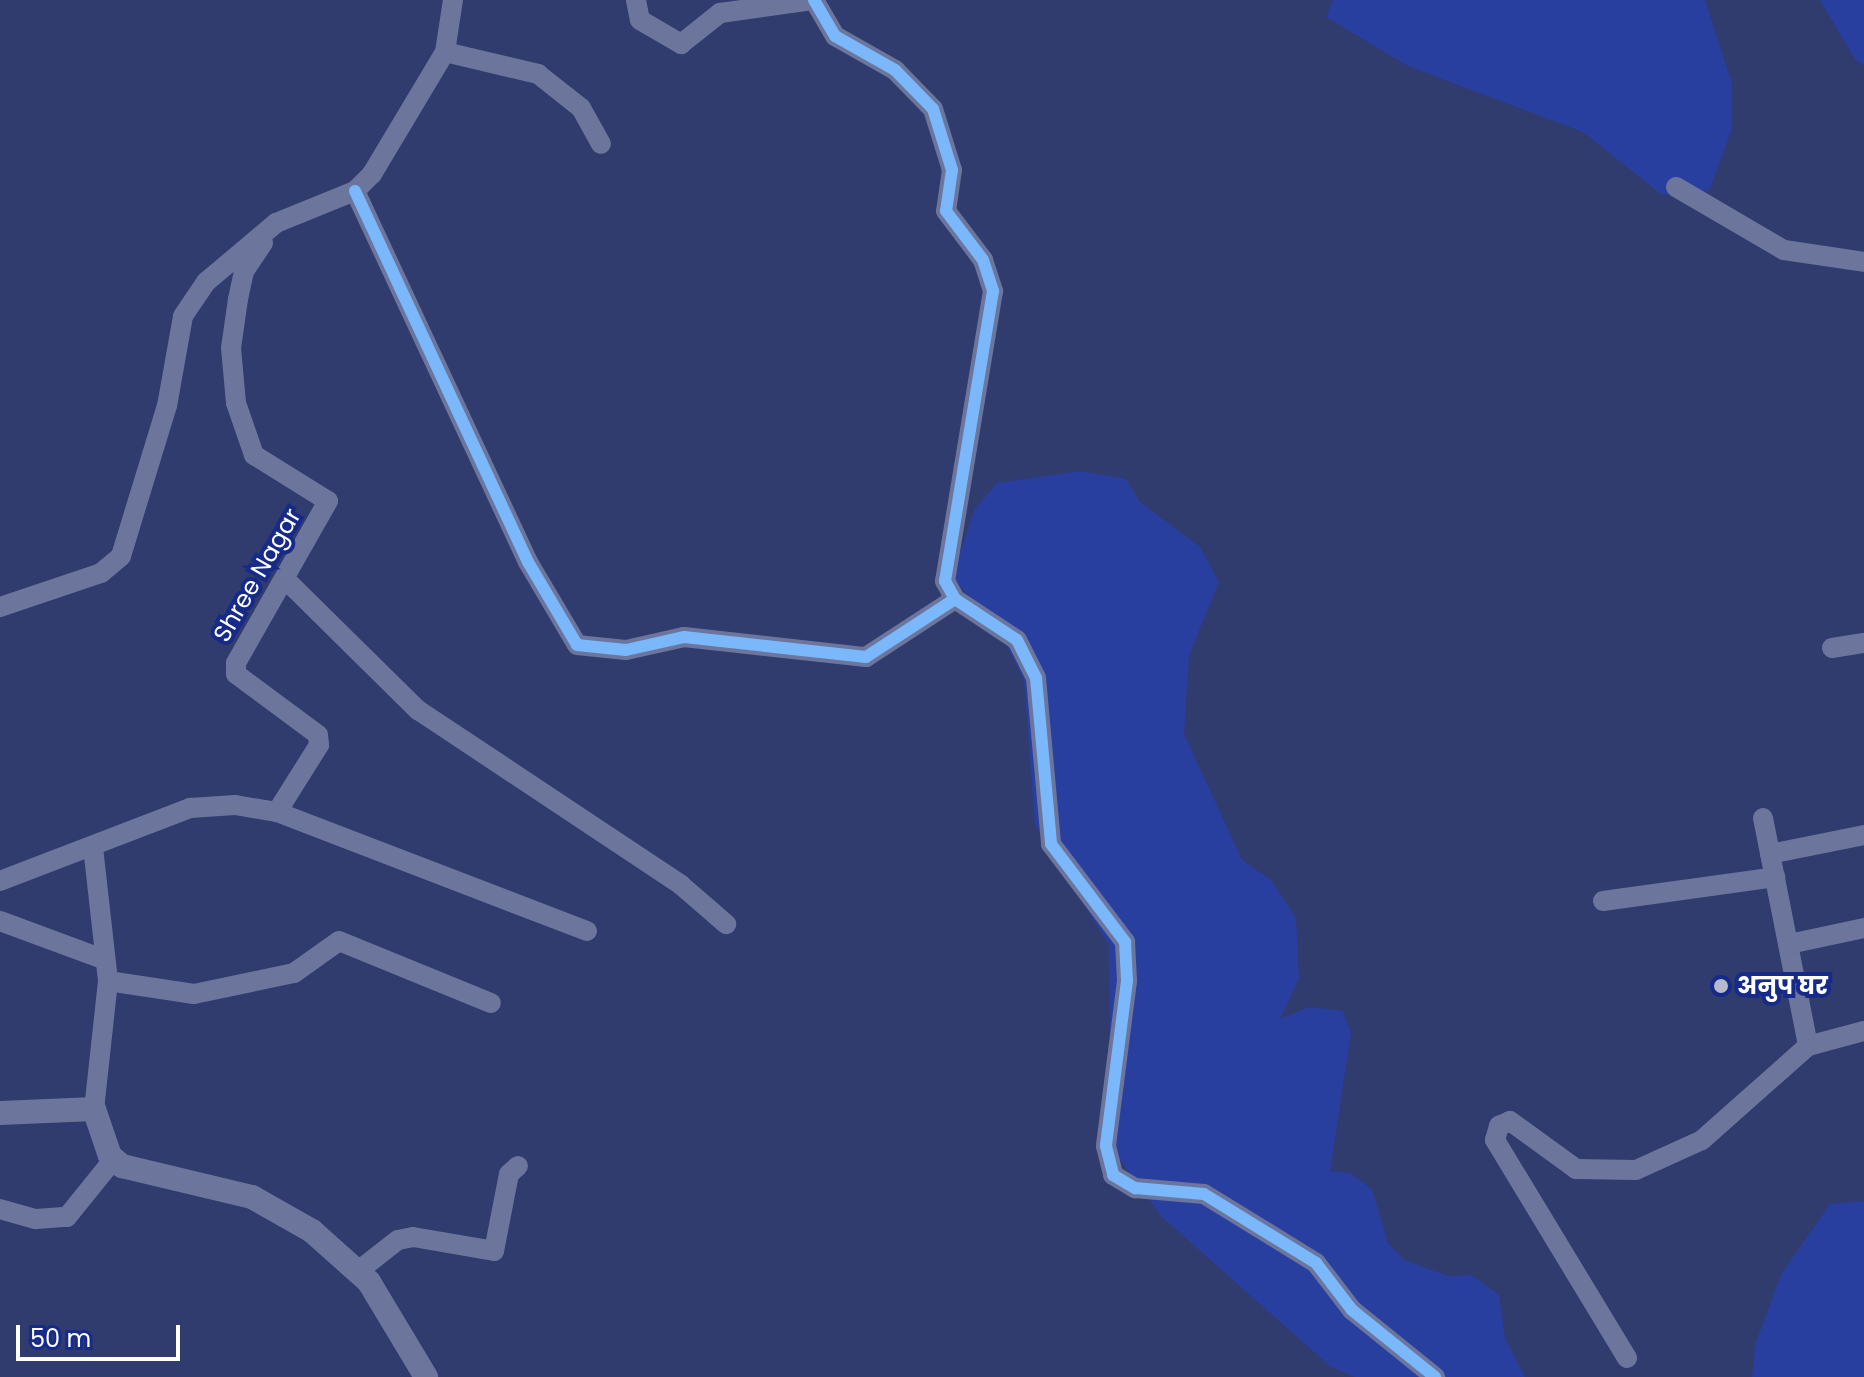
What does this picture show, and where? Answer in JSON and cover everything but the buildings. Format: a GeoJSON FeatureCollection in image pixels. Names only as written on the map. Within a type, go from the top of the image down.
{"type":"FeatureCollection","features":[{"type":"Feature","properties":{"kind":"street"},"geometry":{"type":"LineString","coordinates":[[0,607],[101,573],[121,556],[167,406],[183,316],[206,282],[276,223],[355,191],[372,174],[445,52],[453,0]]}},
{"type":"Feature","properties":{"kind":"street"},"geometry":{"type":"LineString","coordinates":[[636,0],[640,20],[681,44],[720,13],[813,0],[835,36],[895,70],[933,109],[952,170],[946,211],[983,260],[993,291],[945,581],[955,599],[1017,640],[1036,678],[1051,844],[1125,942],[1106,1146],[1113,1175],[1135,1188],[1204,1194],[1304,1256],[1352,1310],[1435,1377]]}},
{"type":"Feature","properties":{"kind":"street"},"geometry":{"type":"LineString","coordinates":[[445,52],[538,74],[581,108],[601,144]]}},
{"type":"Feature","properties":{"kind":"street"},"geometry":{"type":"LineString","coordinates":[[1676,187],[1784,250],[1864,262]]}},
{"type":"Feature","properties":{"kind":"street"},"geometry":{"type":"LineString","coordinates":[[355,191],[528,562],[577,645],[626,650],[684,637],[866,657],[955,599]]}},
{"type":"Feature","properties":{"kind":"street","name":"Shree Nagar"},"geometry":{"type":"LineString","coordinates":[[276,223],[244,271],[231,348],[236,403],[254,455],[328,501],[236,663],[236,674],[318,735],[319,745],[277,812]]}},
{"type":"Feature","properties":{"kind":"street"},"geometry":{"type":"LineString","coordinates":[[285,579],[418,710],[681,885],[726,924]]}},
{"type":"Feature","properties":{"kind":"street"},"geometry":{"type":"LineString","coordinates":[[1832,648],[1864,643]]}},
{"type":"Feature","properties":{"kind":"street"},"geometry":{"type":"LineString","coordinates":[[0,881],[190,808],[277,812],[587,931]]}},
{"type":"Feature","properties":{"kind":"street"},"geometry":{"type":"LineString","coordinates":[[1763,818],[1808,1046]]}},
{"type":"Feature","properties":{"kind":"street"},"geometry":{"type":"LineString","coordinates":[[1770,854],[1864,835]]}},
{"type":"Feature","properties":{"kind":"street"},"geometry":{"type":"LineString","coordinates":[[93,847],[103,959],[108,981],[94,1109],[113,1160]]}},
{"type":"Feature","properties":{"kind":"street"},"geometry":{"type":"LineString","coordinates":[[1603,901],[1775,877]]}},
{"type":"Feature","properties":{"kind":"street"},"geometry":{"type":"LineString","coordinates":[[0,921],[103,959]]}},
{"type":"Feature","properties":{"kind":"street"},"geometry":{"type":"LineString","coordinates":[[1789,944],[1864,928]]}},
{"type":"Feature","properties":{"kind":"street"},"geometry":{"type":"LineString","coordinates":[[108,981],[194,994],[281,978],[339,941],[491,1003]]}},
{"type":"Feature","properties":{"kind":"street"},"geometry":{"type":"LineString","coordinates":[[1627,1358],[1495,1140],[1499,1126],[1510,1121],[1576,1169],[1636,1170],[1702,1140],[1808,1046],[1864,1031]]}},
{"type":"Feature","properties":{"kind":"street"},"geometry":{"type":"LineString","coordinates":[[0,1113],[94,1109]]}},
{"type":"Feature","properties":{"kind":"street"},"geometry":{"type":"LineString","coordinates":[[0,1209],[36,1219],[67,1217],[113,1160]]}},
{"type":"Feature","properties":{"kind":"street"},"geometry":{"type":"LineString","coordinates":[[113,1160],[252,1197],[312,1231],[357,1272],[426,1377]]}},
{"type":"Feature","properties":{"kind":"street"},"geometry":{"type":"LineString","coordinates":[[357,1272],[398,1240],[413,1237],[494,1251],[509,1174],[518,1166]]}},
{"type":"Feature","properties":{"kind":"shaded area"},"geometry":{"type":"Polygon","coordinates":[[[1333,0],[1705,0],[1732,84],[1732,128],[1709,191],[1662,195],[1583,132],[1408,66],[1326,17],[1333,0]]]}},
{"type":"Feature","properties":{"kind":"shaded area"},"geometry":{"type":"Polygon","coordinates":[[[1820,0],[1864,0],[1864,66],[1854,58],[1820,0]]]}},
{"type":"Feature","properties":{"kind":"shaded area"},"geometry":{"type":"Polygon","coordinates":[[[1081,471],[1126,479],[1140,502],[1200,547],[1219,582],[1189,655],[1184,734],[1242,860],[1271,880],[1296,918],[1299,979],[1280,1019],[1309,1007],[1343,1011],[1351,1033],[1330,1171],[1350,1173],[1372,1189],[1388,1243],[1404,1260],[1448,1276],[1471,1275],[1499,1295],[1505,1338],[1525,1377],[1355,1377],[1331,1367],[1162,1217],[1118,1157],[1111,1139],[1109,945],[1035,825],[1024,680],[996,624],[952,578],[974,510],[997,483],[1081,471]]]}},
{"type":"Feature","properties":{"kind":"shaded area"},"geometry":{"type":"Polygon","coordinates":[[[1864,1201],[1864,1377],[1752,1377],[1755,1345],[1781,1274],[1830,1204],[1864,1201]]]}},
{"type":"Feature","properties":{"kind":"cycle path"},"geometry":{"type":"LineString","coordinates":[[814,0],[835,36],[895,70],[933,109],[952,170],[946,211],[983,260],[993,291],[945,581],[955,599],[1017,640],[1036,678],[1051,844],[1125,942],[1127,981],[1106,1146],[1113,1175],[1135,1188],[1204,1194],[1316,1263],[1352,1310],[1435,1377]]}},
{"type":"Feature","properties":{"kind":"cycle path"},"geometry":{"type":"LineString","coordinates":[[355,191],[528,562],[577,645],[626,650],[684,637],[866,657],[955,599]]}},
{"type":"Feature","properties":{"kind":"place","name":"अनुप घर"},"geometry":{"type":"Point","coordinates":[1721,986]}}]}
